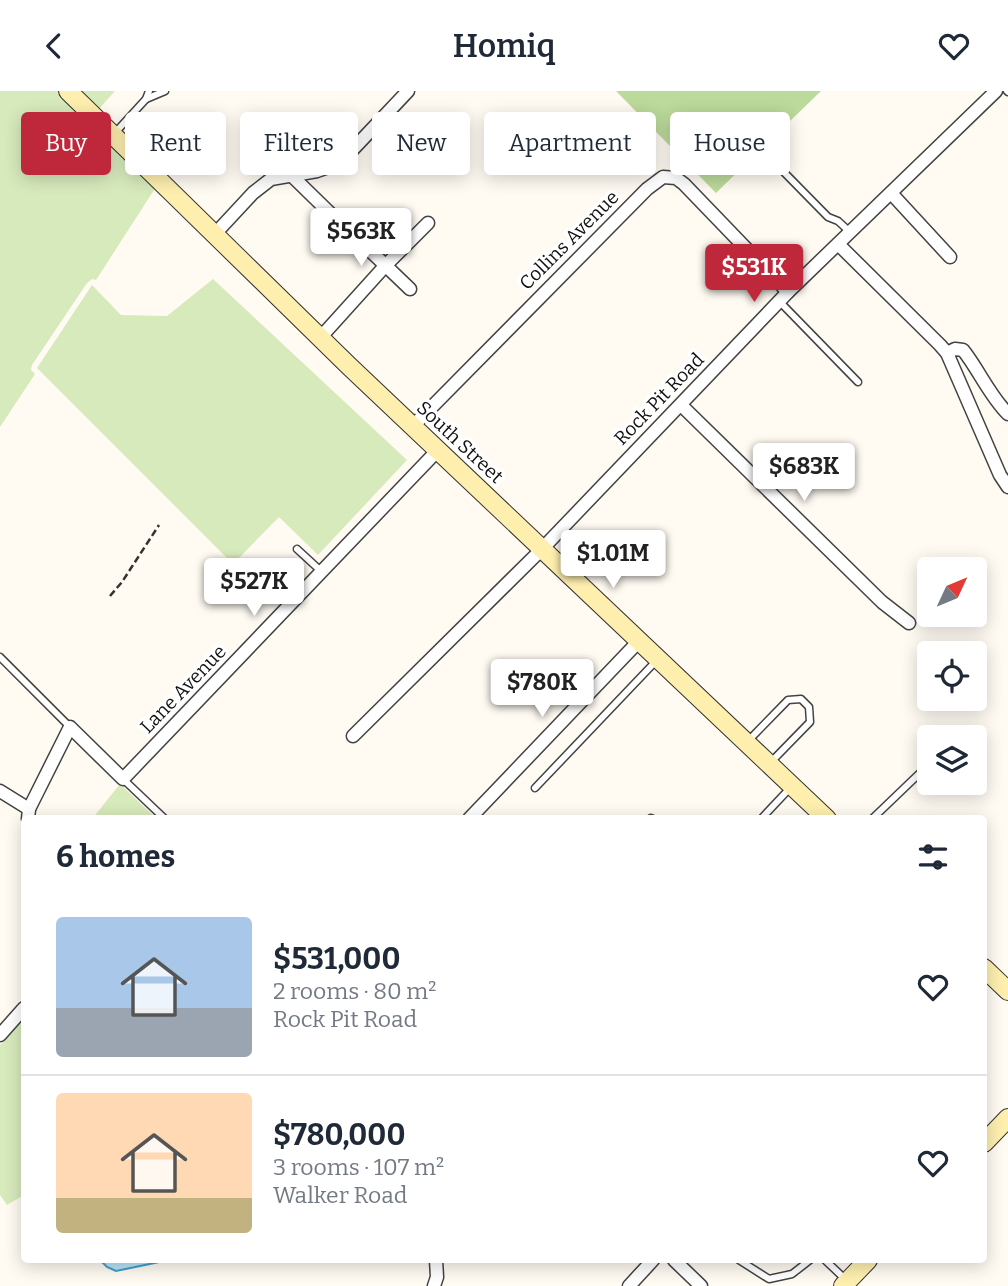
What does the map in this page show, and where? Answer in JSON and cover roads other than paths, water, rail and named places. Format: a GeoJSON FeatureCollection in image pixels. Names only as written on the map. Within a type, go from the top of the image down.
{"type":"FeatureCollection","features":[{"type":"Feature","properties":{"kind":"main road","name":"South Street"},"geometry":{"type":"LineString","coordinates":[[68,91],[320,338],[823,815]]}},
{"type":"Feature","properties":{"kind":"main road"},"geometry":{"type":"LineString","coordinates":[[987,971],[1008,991]]}},
{"type":"Feature","properties":{"kind":"main road"},"geometry":{"type":"LineString","coordinates":[[987,1140],[1008,1118]]}},
{"type":"Feature","properties":{"kind":"main road"},"geometry":{"type":"LineString","coordinates":[[845,1284],[865,1263]]}},
{"type":"Feature","properties":{"kind":"street"},"geometry":{"type":"LineString","coordinates":[[358,144],[408,91]]}},
{"type":"Feature","properties":{"kind":"street","name":"Rock Pit Road"},"geometry":{"type":"LineString","coordinates":[[353,736],[542,549],[783,297],[996,91]]}},
{"type":"Feature","properties":{"kind":"street"},"geometry":{"type":"LineString","coordinates":[[214,235],[271,179],[291,175],[336,219]]}},
{"type":"Feature","properties":{"kind":"street","name":"Collins Avenue"},"geometry":{"type":"LineString","coordinates":[[413,426],[647,189],[663,177],[676,178],[684,184],[783,297]]}},
{"type":"Feature","properties":{"kind":"street"},"geometry":{"type":"LineString","coordinates":[[891,193],[950,257]]}},
{"type":"Feature","properties":{"kind":"street"},"geometry":{"type":"LineString","coordinates":[[320,338],[428,223]]}},
{"type":"Feature","properties":{"kind":"street"},"geometry":{"type":"LineString","coordinates":[[360,241],[410,289]]}},
{"type":"Feature","properties":{"kind":"street"},"geometry":{"type":"LineString","coordinates":[[838,244],[947,353],[1000,475],[1008,487]]}},
{"type":"Feature","properties":{"kind":"street"},"geometry":{"type":"LineString","coordinates":[[947,353],[955,349],[963,350],[1008,414]]}},
{"type":"Feature","properties":{"kind":"street"},"geometry":{"type":"LineString","coordinates":[[681,405],[882,602],[909,622]]}},
{"type":"Feature","properties":{"kind":"street","name":"Lane Avenue"},"geometry":{"type":"LineString","coordinates":[[123,779],[438,450]]}},
{"type":"Feature","properties":{"kind":"street"},"geometry":{"type":"LineString","coordinates":[[472,815],[639,641]]}},
{"type":"Feature","properties":{"kind":"street"},"geometry":{"type":"LineString","coordinates":[[0,790],[28,814],[70,727],[123,779]]}},
{"type":"Feature","properties":{"kind":"street"},"geometry":{"type":"LineString","coordinates":[[0,1035],[21,1011]]}},
{"type":"Feature","properties":{"kind":"street"},"geometry":{"type":"LineString","coordinates":[[434,1286],[437,1277],[436,1263]]}},
{"type":"Feature","properties":{"kind":"street"},"geometry":{"type":"LineString","coordinates":[[629,1286],[650,1263]]}},
{"type":"Feature","properties":{"kind":"street"},"geometry":{"type":"LineString","coordinates":[[677,1263],[701,1286]]}},
{"type":"Feature","properties":{"kind":"lane"},"geometry":{"type":"LineString","coordinates":[[113,135],[146,99],[149,91]]}},
{"type":"Feature","properties":{"kind":"lane"},"geometry":{"type":"LineString","coordinates":[[146,99],[165,91]]}},
{"type":"Feature","properties":{"kind":"lane"},"geometry":{"type":"LineString","coordinates":[[787,175],[828,217],[838,221],[850,232]]}},
{"type":"Feature","properties":{"kind":"lane"},"geometry":{"type":"LineString","coordinates":[[783,297],[858,382]]}},
{"type":"Feature","properties":{"kind":"lane"},"geometry":{"type":"LineString","coordinates":[[297,549],[322,572]]}},
{"type":"Feature","properties":{"kind":"lane"},"geometry":{"type":"LineString","coordinates":[[0,657],[70,727]]}},
{"type":"Feature","properties":{"kind":"lane"},"geometry":{"type":"LineString","coordinates":[[535,788],[659,659]]}},
{"type":"Feature","properties":{"kind":"lane"},"geometry":{"type":"LineString","coordinates":[[746,742],[788,700],[801,699],[809,707],[810,722],[769,764]]}},
{"type":"Feature","properties":{"kind":"lane"},"geometry":{"type":"LineString","coordinates":[[876,815],[917,776]]}},
{"type":"Feature","properties":{"kind":"lane"},"geometry":{"type":"LineString","coordinates":[[123,779],[160,815]]}},
{"type":"Feature","properties":{"kind":"lane"},"geometry":{"type":"LineString","coordinates":[[765,815],[792,786]]}},
{"type":"Feature","properties":{"kind":"lane"},"geometry":{"type":"LineString","coordinates":[[744,1263],[769,1279],[792,1274],[806,1263]]}},
{"type":"Feature","properties":{"kind":"lane"},"geometry":{"type":"LineString","coordinates":[[828,1263],[845,1284]]}},
{"type":"Feature","properties":{"kind":"water"},"geometry":{"type":"Polygon","coordinates":[[[103,1263],[155,1263],[116,1271],[103,1263]]]}}]}
